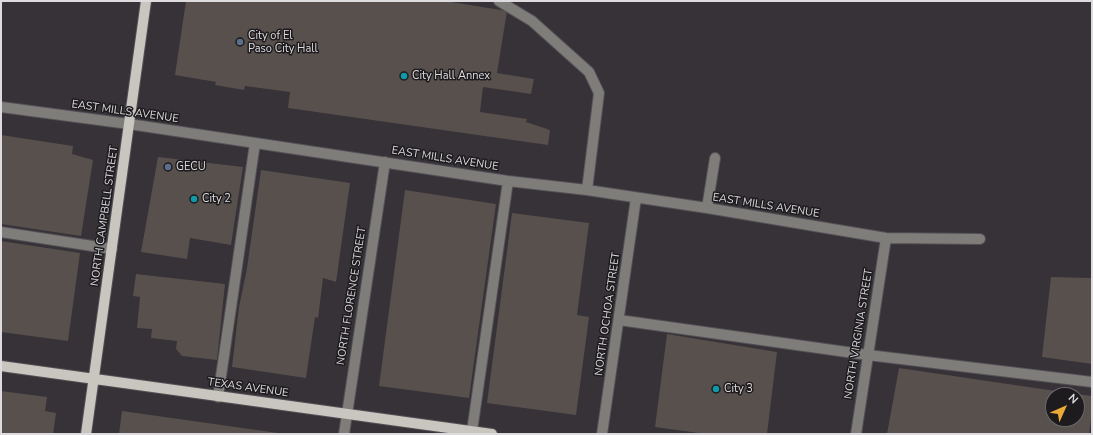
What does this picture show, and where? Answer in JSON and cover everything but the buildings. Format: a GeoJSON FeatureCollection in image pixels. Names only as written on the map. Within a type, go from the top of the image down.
{"type":"FeatureCollection","features":[{"type":"Feature","properties":{"kind":"main road","name":"NORTH CAMPBELL STREET"},"geometry":{"type":"LineString","coordinates":[[86,434],[95,380],[146,1]]}},
{"type":"Feature","properties":{"kind":"main road","name":"TEXAS AVENUE"},"geometry":{"type":"LineString","coordinates":[[1,366],[492,434]]}},
{"type":"Feature","properties":{"kind":"street"},"geometry":{"type":"LineString","coordinates":[[499,1],[532,21],[589,72],[599,93],[587,190]]}},
{"type":"Feature","properties":{"kind":"street","name":"EAST MILLS AVENUE"},"geometry":{"type":"LineString","coordinates":[[1,106],[508,181],[587,190],[707,208],[886,238],[980,239]]}},
{"type":"Feature","properties":{"kind":"street"},"geometry":{"type":"LineString","coordinates":[[218,396],[255,143]]}},
{"type":"Feature","properties":{"kind":"street"},"geometry":{"type":"LineString","coordinates":[[707,208],[715,158]]}},
{"type":"Feature","properties":{"kind":"street","name":"NORTH FLORENCE STREET"},"geometry":{"type":"LineString","coordinates":[[344,434],[385,162]]}},
{"type":"Feature","properties":{"kind":"street"},"geometry":{"type":"LineString","coordinates":[[472,431],[508,181]]}},
{"type":"Feature","properties":{"kind":"street","name":"NORTH OCHOA STREET"},"geometry":{"type":"LineString","coordinates":[[602,434],[636,198]]}},
{"type":"Feature","properties":{"kind":"street"},"geometry":{"type":"LineString","coordinates":[[1,232],[112,249]]}},
{"type":"Feature","properties":{"kind":"street","name":"NORTH VIRGINIA STREET"},"geometry":{"type":"LineString","coordinates":[[856,434],[886,238]]}},
{"type":"Feature","properties":{"kind":"street"},"geometry":{"type":"LineString","coordinates":[[619,320],[868,355],[1092,382]]}},
{"type":"Feature","properties":{"kind":"place","name":"City of El Paso City Hall"},"geometry":{"type":"Point","coordinates":[240,42]}},
{"type":"Feature","properties":{"kind":"place","name":"City Hall Annex"},"geometry":{"type":"Point","coordinates":[404,76]}},
{"type":"Feature","properties":{"kind":"place","name":"GECU"},"geometry":{"type":"Point","coordinates":[168,167]}},
{"type":"Feature","properties":{"kind":"place","name":"City 2"},"geometry":{"type":"Point","coordinates":[194,199]}},
{"type":"Feature","properties":{"kind":"place","name":"City 3"},"geometry":{"type":"Point","coordinates":[716,389]}}]}
